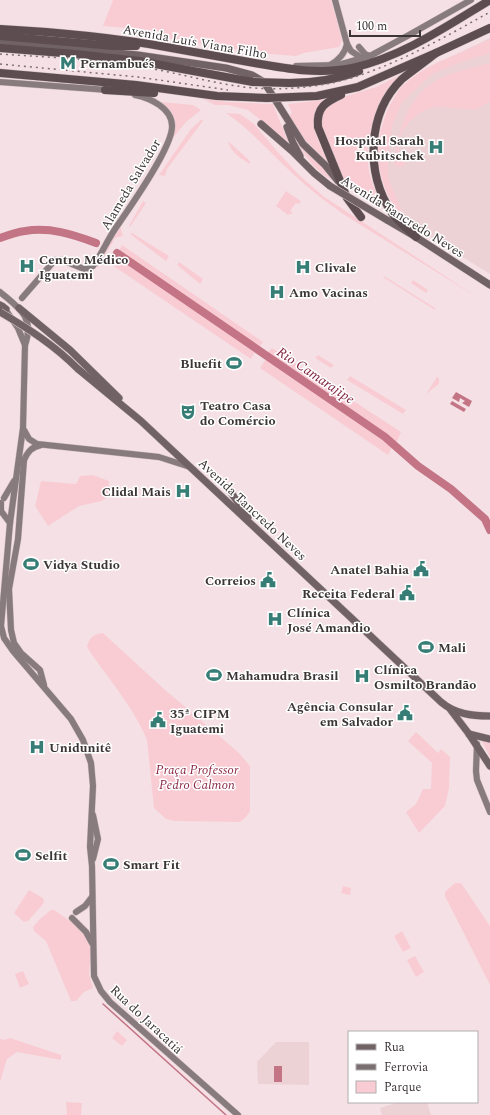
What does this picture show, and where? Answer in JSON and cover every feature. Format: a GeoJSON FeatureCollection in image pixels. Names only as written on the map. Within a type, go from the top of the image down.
{"type":"FeatureCollection","features":[{"type":"Feature","properties":{"kind":"highway","name":"Avenida Luís Viana Filho"},"geometry":{"type":"LineString","coordinates":[[0,29],[108,38],[278,67],[305,71],[324,71],[351,68],[382,60],[436,32],[490,0]]}},
{"type":"Feature","properties":{"kind":"highway"},"geometry":{"type":"LineString","coordinates":[[361,218],[346,198],[320,132],[318,121],[319,114],[324,104],[329,100],[490,28]]}},
{"type":"Feature","properties":{"kind":"highway"},"geometry":{"type":"LineString","coordinates":[[0,36],[113,46],[164,47]]}},
{"type":"Feature","properties":{"kind":"highway"},"geometry":{"type":"LineString","coordinates":[[0,48],[139,61],[253,82],[310,82],[342,76],[368,67],[382,60]]}},
{"type":"Feature","properties":{"kind":"highway"},"geometry":{"type":"LineString","coordinates":[[416,236],[392,214],[382,192],[374,161],[374,138],[383,106],[392,92],[402,80],[436,53]]}},
{"type":"Feature","properties":{"kind":"highway"},"geometry":{"type":"LineString","coordinates":[[0,73],[243,98],[317,96],[358,87]]}},
{"type":"Feature","properties":{"kind":"highway"},"geometry":{"type":"LineString","coordinates":[[105,90],[151,93],[192,93]]}},
{"type":"Feature","properties":{"kind":"main road"},"geometry":{"type":"LineString","coordinates":[[336,0],[347,44],[354,53],[362,58]]}},
{"type":"Feature","properties":{"kind":"main road","name":"Avenida Luís Viana Filho"},"geometry":{"type":"LineString","coordinates":[[278,67],[327,66],[347,63],[370,56],[470,0]]}},
{"type":"Feature","properties":{"kind":"main road"},"geometry":{"type":"LineString","coordinates":[[0,42],[138,55],[246,73],[261,80],[303,144],[340,183]]}},
{"type":"Feature","properties":{"kind":"main road"},"geometry":{"type":"LineString","coordinates":[[327,66],[340,58],[346,49],[347,44]]}},
{"type":"Feature","properties":{"kind":"main road"},"geometry":{"type":"LineString","coordinates":[[359,47],[365,54],[370,56]]}},
{"type":"Feature","properties":{"kind":"main road"},"geometry":{"type":"LineString","coordinates":[[0,82],[105,90]]}},
{"type":"Feature","properties":{"kind":"main road","name":"Alameda Salvador"},"geometry":{"type":"LineString","coordinates":[[22,298],[56,260],[62,260],[84,269],[94,264],[111,235],[140,194],[171,137],[172,126],[168,113],[159,106],[145,97],[105,90]]}},
{"type":"Feature","properties":{"kind":"main road"},"geometry":{"type":"LineString","coordinates":[[280,108],[293,143],[305,164]]}},
{"type":"Feature","properties":{"kind":"main road","name":"Avenida Tancredo Neves"},"geometry":{"type":"LineString","coordinates":[[261,124],[330,186],[416,236],[490,286]]}},
{"type":"Feature","properties":{"kind":"main road"},"geometry":{"type":"LineString","coordinates":[[0,292],[70,350]]}},
{"type":"Feature","properties":{"kind":"main road","name":"Avenida Tancredo Neves"},"geometry":{"type":"LineString","coordinates":[[0,304],[3,311],[48,341],[78,369],[141,421],[450,709],[466,714],[490,716]]}},
{"type":"Feature","properties":{"kind":"main road"},"geometry":{"type":"LineString","coordinates":[[19,308],[24,314],[28,325],[25,345],[24,428],[10,523],[2,606],[2,632],[12,651],[47,689]]}},
{"type":"Feature","properties":{"kind":"main road"},"geometry":{"type":"LineString","coordinates":[[3,311],[18,328],[25,345]]}},
{"type":"Feature","properties":{"kind":"main road"},"geometry":{"type":"LineString","coordinates":[[47,324],[52,332],[97,375],[141,421]]}},
{"type":"Feature","properties":{"kind":"main road"},"geometry":{"type":"LineString","coordinates":[[24,428],[31,441],[41,444],[159,457],[190,467]]}},
{"type":"Feature","properties":{"kind":"main road"},"geometry":{"type":"LineString","coordinates":[[41,444],[32,448],[24,460],[18,539],[9,589],[11,636],[21,653],[40,670],[47,689]]}},
{"type":"Feature","properties":{"kind":"main road"},"geometry":{"type":"LineString","coordinates":[[10,523],[1,511],[2,500],[18,474]]}},
{"type":"Feature","properties":{"kind":"main road"},"geometry":{"type":"LineString","coordinates":[[230,491],[255,528]]}},
{"type":"Feature","properties":{"kind":"main road"},"geometry":{"type":"LineString","coordinates":[[14,497],[20,505]]}},
{"type":"Feature","properties":{"kind":"main road","name":"Rua do Jaracatiá"},"geometry":{"type":"LineString","coordinates":[[47,689],[71,719],[85,745],[92,773],[92,810],[98,839],[92,866],[94,976],[97,984],[105,997],[238,1115]]}},
{"type":"Feature","properties":{"kind":"main road"},"geometry":{"type":"LineString","coordinates":[[450,709],[477,744],[490,766]]}},
{"type":"Feature","properties":{"kind":"main road"},"geometry":{"type":"LineString","coordinates":[[469,734],[490,739]]}},
{"type":"Feature","properties":{"kind":"main road"},"geometry":{"type":"LineString","coordinates":[[477,744],[477,780],[490,812]]}},
{"type":"Feature","properties":{"kind":"main road"},"geometry":{"type":"LineString","coordinates":[[76,912],[85,906],[92,897]]}},
{"type":"Feature","properties":{"kind":"main road"},"geometry":{"type":"LineString","coordinates":[[72,918],[86,932],[93,944]]}},
{"type":"Feature","properties":{"kind":"shaded area","name":"Hospital Sarah Kubitschek"},"geometry":{"type":"Polygon","coordinates":[[[490,38],[490,274],[410,224],[388,188],[384,131],[398,98],[436,64],[490,38]]]}},
{"type":"Feature","properties":{"kind":"shaded area"},"geometry":{"type":"Polygon","coordinates":[[[456,392],[472,401],[469,407],[462,403],[465,401],[460,398],[459,402],[452,398],[456,392]]]}},
{"type":"Feature","properties":{"kind":"shaded area"},"geometry":{"type":"Polygon","coordinates":[[[452,401],[466,409],[464,412],[450,404],[452,401]]]}},
{"type":"Feature","properties":{"kind":"shaded area"},"geometry":{"type":"Polygon","coordinates":[[[276,1042],[309,1042],[309,1085],[258,1084],[257,1062],[276,1042]]]}},
{"type":"Feature","properties":{"kind":"shaded area"},"geometry":{"type":"Polygon","coordinates":[[[274,1066],[282,1066],[282,1082],[274,1082],[274,1066]]]}},
{"type":"Feature","properties":{"kind":"shaded area"},"geometry":{"type":"Polygon","coordinates":[[[396,1103],[427,1103],[431,1115],[382,1115],[380,1108],[396,1103]]]}},
{"type":"Feature","properties":{"kind":"green space"},"geometry":{"type":"Polygon","coordinates":[[[113,0],[331,0],[342,40],[339,47],[304,53],[296,56],[257,53],[161,37],[162,31],[103,26],[113,0]]]}},
{"type":"Feature","properties":{"kind":"green space"},"geometry":{"type":"Polygon","coordinates":[[[490,39],[490,53],[461,62],[432,74],[402,102],[392,127],[388,154],[388,178],[405,219],[387,194],[379,165],[378,149],[380,134],[390,105],[403,85],[415,75],[436,63],[490,39]]]}},
{"type":"Feature","properties":{"kind":"green space"},"geometry":{"type":"Polygon","coordinates":[[[490,63],[490,101],[482,107],[476,109],[436,107],[415,116],[404,129],[399,143],[399,152],[405,165],[401,167],[395,166],[396,152],[402,125],[415,100],[424,90],[435,81],[448,75],[490,63]]]}},
{"type":"Feature","properties":{"kind":"green space"},"geometry":{"type":"Polygon","coordinates":[[[400,75],[382,101],[370,130],[368,161],[370,177],[376,192],[374,195],[369,197],[345,183],[333,159],[320,125],[323,109],[340,98],[376,87],[400,75]]]}},
{"type":"Feature","properties":{"kind":"green space"},"geometry":{"type":"Polygon","coordinates":[[[203,99],[228,102],[273,104],[288,142],[248,110],[228,105],[215,105],[203,99]]]}},
{"type":"Feature","properties":{"kind":"green space"},"geometry":{"type":"Polygon","coordinates":[[[323,100],[317,108],[314,124],[318,140],[329,164],[316,153],[306,141],[289,115],[292,113],[288,104],[323,100]]]}},
{"type":"Feature","properties":{"kind":"green space"},"geometry":{"type":"Polygon","coordinates":[[[161,102],[193,105],[201,110],[186,122],[173,138],[175,127],[174,118],[161,102]]]}},
{"type":"Feature","properties":{"kind":"green space"},"geometry":{"type":"Polygon","coordinates":[[[226,113],[240,114],[254,124],[298,174],[323,196],[480,299],[330,205],[226,113]]]}},
{"type":"Feature","properties":{"kind":"green space"},"geometry":{"type":"Polygon","coordinates":[[[202,119],[203,121],[167,169],[165,176],[159,175],[191,129],[202,119]]]}},
{"type":"Feature","properties":{"kind":"green space"},"geometry":{"type":"Polygon","coordinates":[[[295,138],[325,170],[333,181],[315,168],[302,151],[295,138]]]}},
{"type":"Feature","properties":{"kind":"green space"},"geometry":{"type":"Polygon","coordinates":[[[228,141],[248,159],[250,164],[233,152],[228,141]]]}},
{"type":"Feature","properties":{"kind":"green space"},"geometry":{"type":"Polygon","coordinates":[[[286,191],[301,201],[299,204],[296,203],[290,211],[293,213],[288,215],[276,206],[286,191]]]}},
{"type":"Feature","properties":{"kind":"green space"},"geometry":{"type":"Polygon","coordinates":[[[143,201],[146,203],[130,227],[129,226],[143,201]]]}},
{"type":"Feature","properties":{"kind":"green space"},"geometry":{"type":"Polygon","coordinates":[[[120,225],[123,236],[115,238],[98,268],[95,266],[120,225]]]}},
{"type":"Feature","properties":{"kind":"green space"},"geometry":{"type":"Polygon","coordinates":[[[132,233],[169,256],[166,261],[130,234],[132,233]]]}},
{"type":"Feature","properties":{"kind":"green space"},"geometry":{"type":"Polygon","coordinates":[[[122,245],[263,342],[259,347],[119,251],[122,245]]]}},
{"type":"Feature","properties":{"kind":"green space"},"geometry":{"type":"Polygon","coordinates":[[[116,256],[255,352],[251,359],[112,265],[116,256]]]}},
{"type":"Feature","properties":{"kind":"green space"},"geometry":{"type":"Polygon","coordinates":[[[179,262],[203,279],[200,284],[177,265],[179,262]]]}},
{"type":"Feature","properties":{"kind":"green space"},"geometry":{"type":"Polygon","coordinates":[[[384,276],[435,308],[435,310],[383,277],[384,276]]]}},
{"type":"Feature","properties":{"kind":"green space"},"geometry":{"type":"Polygon","coordinates":[[[413,280],[428,290],[426,293],[411,283],[413,280]]]}},
{"type":"Feature","properties":{"kind":"green space"},"geometry":{"type":"Polygon","coordinates":[[[272,348],[401,432],[397,442],[267,353],[272,348]]]}},
{"type":"Feature","properties":{"kind":"green space"},"geometry":{"type":"Polygon","coordinates":[[[318,355],[334,365],[331,368],[315,358],[318,355]]]}},
{"type":"Feature","properties":{"kind":"green space"},"geometry":{"type":"Polygon","coordinates":[[[266,359],[392,447],[388,455],[260,368],[266,359]]]}},
{"type":"Feature","properties":{"kind":"green space"},"geometry":{"type":"Polygon","coordinates":[[[350,376],[406,410],[403,414],[347,380],[350,376]]]}},
{"type":"Feature","properties":{"kind":"green space"},"geometry":{"type":"Polygon","coordinates":[[[437,377],[439,378],[439,384],[426,394],[437,377]]]}},
{"type":"Feature","properties":{"kind":"green space"},"geometry":{"type":"Polygon","coordinates":[[[93,475],[109,481],[108,496],[102,501],[79,506],[48,526],[35,506],[41,481],[76,484],[80,476],[93,475]]]}},
{"type":"Feature","properties":{"kind":"green space","name":"Praça Professor Pedro Calmon"},"geometry":{"type":"Polygon","coordinates":[[[103,633],[164,689],[238,752],[250,766],[250,811],[240,822],[174,821],[166,819],[154,808],[147,740],[129,706],[87,646],[93,636],[103,633]]]}},
{"type":"Feature","properties":{"kind":"green space"},"geometry":{"type":"Polygon","coordinates":[[[416,732],[438,753],[441,749],[450,757],[449,788],[445,806],[419,833],[406,812],[416,804],[423,789],[431,789],[432,763],[408,741],[416,732]]]}},
{"type":"Feature","properties":{"kind":"green space"},"geometry":{"type":"Polygon","coordinates":[[[481,740],[490,743],[490,757],[481,740]]]}},
{"type":"Feature","properties":{"kind":"green space"},"geometry":{"type":"Polygon","coordinates":[[[455,883],[461,883],[490,926],[490,985],[445,896],[445,892],[455,883]]]}},
{"type":"Feature","properties":{"kind":"green space"},"geometry":{"type":"Polygon","coordinates":[[[343,886],[351,888],[350,895],[341,893],[343,886]]]}},
{"type":"Feature","properties":{"kind":"green space"},"geometry":{"type":"Polygon","coordinates":[[[29,890],[43,898],[44,901],[28,921],[24,922],[14,913],[29,890]]]}},
{"type":"Feature","properties":{"kind":"green space"},"geometry":{"type":"Polygon","coordinates":[[[51,910],[54,910],[83,930],[88,936],[91,948],[89,974],[93,988],[84,992],[76,1001],[71,1001],[46,941],[34,931],[33,927],[51,910]]]}},
{"type":"Feature","properties":{"kind":"green space"},"geometry":{"type":"Polygon","coordinates":[[[402,931],[411,948],[403,952],[394,936],[402,931]]]}},
{"type":"Feature","properties":{"kind":"green space"},"geometry":{"type":"Polygon","coordinates":[[[415,956],[424,972],[416,977],[407,960],[415,956]]]}},
{"type":"Feature","properties":{"kind":"green space"},"geometry":{"type":"Polygon","coordinates":[[[23,971],[29,984],[20,988],[15,974],[23,971]]]}},
{"type":"Feature","properties":{"kind":"green space"},"geometry":{"type":"Polygon","coordinates":[[[117,1031],[127,1040],[122,1046],[112,1038],[117,1031]]]}},
{"type":"Feature","properties":{"kind":"green space"},"geometry":{"type":"Polygon","coordinates":[[[10,1038],[61,1055],[61,1060],[17,1052],[7,1059],[0,1082],[0,1039],[4,1040],[10,1038]]]}},
{"type":"Feature","properties":{"kind":"green space"},"geometry":{"type":"Polygon","coordinates":[[[66,1102],[82,1103],[81,1115],[67,1115],[66,1102]]]}},
{"type":"Feature","properties":{"kind":"waterway","name":"Rio Camarajipe"},"geometry":{"type":"LineString","coordinates":[[0,238],[22,231],[43,230],[70,234],[96,243]]}},
{"type":"Feature","properties":{"kind":"waterway","name":"Rio Camarajipe"},"geometry":{"type":"LineString","coordinates":[[117,253],[385,437],[418,466],[451,489],[485,519],[490,530]]}},
{"type":"Feature","properties":{"kind":"waterway"},"geometry":{"type":"LineString","coordinates":[[103,1004],[226,1115]]}},
{"type":"Feature","properties":{"kind":"railway"},"geometry":{"type":"LineString","coordinates":[[0,54],[68,58],[149,68],[249,88],[299,88],[336,82],[375,70],[415,52],[490,12]]}},
{"type":"Feature","properties":{"kind":"railway"},"geometry":{"type":"LineString","coordinates":[[0,64],[138,77],[228,90]]}},
{"type":"Feature","properties":{"kind":"place","name":"Pernambués"},"geometry":{"type":"Point","coordinates":[68,63]}},
{"type":"Feature","properties":{"kind":"place","name":"Hospital Sarah Kubitschek"},"geometry":{"type":"Point","coordinates":[436,147]}},
{"type":"Feature","properties":{"kind":"place","name":"Centro Médico Iguatemi"},"geometry":{"type":"Point","coordinates":[27,266]}},
{"type":"Feature","properties":{"kind":"place","name":"Clivale"},"geometry":{"type":"Point","coordinates":[303,267]}},
{"type":"Feature","properties":{"kind":"place","name":"Amo Vacinas"},"geometry":{"type":"Point","coordinates":[277,292]}},
{"type":"Feature","properties":{"kind":"place","name":"Bluefit"},"geometry":{"type":"Point","coordinates":[234,363]}},
{"type":"Feature","properties":{"kind":"place","name":"Teatro Casa do Comércio"},"geometry":{"type":"Point","coordinates":[188,412]}},
{"type":"Feature","properties":{"kind":"place","name":"Clidal Mais"},"geometry":{"type":"Point","coordinates":[183,491]}},
{"type":"Feature","properties":{"kind":"place","name":"Vidya Studio"},"geometry":{"type":"Point","coordinates":[31,564]}},
{"type":"Feature","properties":{"kind":"place","name":"Anatel Bahia"},"geometry":{"type":"Point","coordinates":[421,569]}},
{"type":"Feature","properties":{"kind":"place","name":"Correios"},"geometry":{"type":"Point","coordinates":[268,580]}},
{"type":"Feature","properties":{"kind":"place","name":"Receita Federal"},"geometry":{"type":"Point","coordinates":[407,593]}},
{"type":"Feature","properties":{"kind":"place","name":"Clínica José Amandio"},"geometry":{"type":"Point","coordinates":[275,619]}},
{"type":"Feature","properties":{"kind":"place","name":"Mali"},"geometry":{"type":"Point","coordinates":[426,647]}},
{"type":"Feature","properties":{"kind":"place","name":"Mahamudra Brasil"},"geometry":{"type":"Point","coordinates":[214,675]}},
{"type":"Feature","properties":{"kind":"place","name":"Clínica Osmilto Brandão"},"geometry":{"type":"Point","coordinates":[362,676]}},
{"type":"Feature","properties":{"kind":"place","name":"Agência Consular em Salvador"},"geometry":{"type":"Point","coordinates":[405,713]}},
{"type":"Feature","properties":{"kind":"place","name":"35ª CIPM Iguatemi"},"geometry":{"type":"Point","coordinates":[158,720]}},
{"type":"Feature","properties":{"kind":"place","name":"Unidunitê"},"geometry":{"type":"Point","coordinates":[37,747]}},
{"type":"Feature","properties":{"kind":"place","name":"Selfit"},"geometry":{"type":"Point","coordinates":[23,855]}},
{"type":"Feature","properties":{"kind":"place","name":"Smart Fit"},"geometry":{"type":"Point","coordinates":[111,864]}}]}
